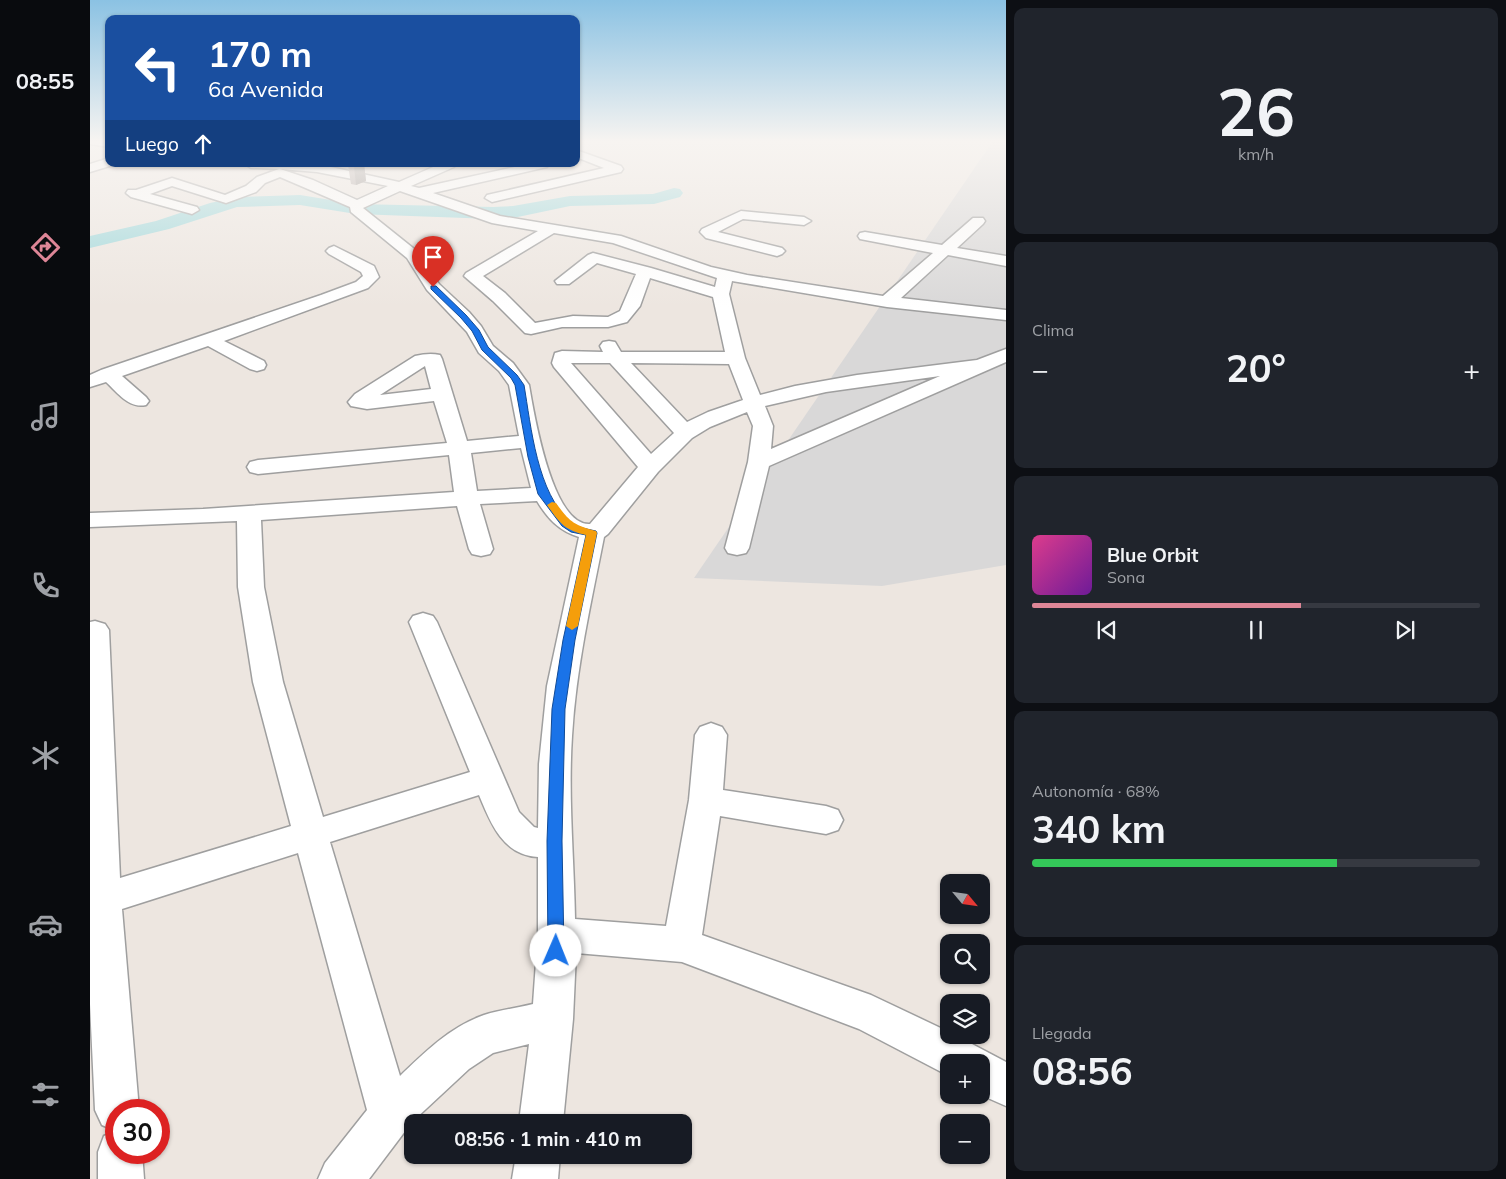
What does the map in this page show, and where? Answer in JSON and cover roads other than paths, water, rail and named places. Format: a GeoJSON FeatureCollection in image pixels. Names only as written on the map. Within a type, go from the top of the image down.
{"type":"FeatureCollection","features":[{"type":"Feature","properties":{"kind":"street"},"geometry":{"type":"LineString","coordinates":[[141,196],[192,210]]}},
{"type":"Feature","properties":{"kind":"street"},"geometry":{"type":"LineString","coordinates":[[217,196],[226,199]]}},
{"type":"Feature","properties":{"kind":"street"},"geometry":{"type":"LineString","coordinates":[[167,220],[233,196]]}},
{"type":"Feature","properties":{"kind":"street"},"geometry":{"type":"LineString","coordinates":[[338,196],[358,205],[377,196]]}},
{"type":"Feature","properties":{"kind":"street"},"geometry":{"type":"LineString","coordinates":[[431,196],[485,216],[550,230],[616,240],[724,285]]}},
{"type":"Feature","properties":{"kind":"street"},"geometry":{"type":"LineString","coordinates":[[492,198],[501,196]]}},
{"type":"Feature","properties":{"kind":"street"},"geometry":{"type":"LineString","coordinates":[[358,205],[356,209],[413,254],[433,287],[464,316],[475,330],[485,348],[514,377],[519,385],[531,441],[532,457],[544,494],[566,523],[575,529],[592,533],[599,529],[650,467],[686,432],[720,414],[752,403],[822,386],[981,365]]}},
{"type":"Feature","properties":{"kind":"street"},"geometry":{"type":"LineString","coordinates":[[747,280],[777,251],[808,216],[741,215],[707,232],[711,235],[777,251]]}},
{"type":"Feature","properties":{"kind":"street"},"geometry":{"type":"LineString","coordinates":[[887,302],[938,255],[978,222]]}},
{"type":"Feature","properties":{"kind":"street"},"geometry":{"type":"LineString","coordinates":[[550,230],[472,276],[499,297],[531,329],[573,321],[614,320],[626,314],[644,271]]}},
{"type":"Feature","properties":{"kind":"street"},"geometry":{"type":"LineString","coordinates":[[861,240],[938,255],[1006,261]]}},
{"type":"Feature","properties":{"kind":"street"},"geometry":{"type":"LineString","coordinates":[[99,378],[327,299],[362,285],[371,277],[368,269],[334,251]]}},
{"type":"Feature","properties":{"kind":"street"},"geometry":{"type":"LineString","coordinates":[[563,281],[593,258],[644,271],[724,285],[747,280],[792,289],[887,302],[1006,315]]}},
{"type":"Feature","properties":{"kind":"street"},"geometry":{"type":"LineString","coordinates":[[724,285],[736,358],[752,403],[759,412],[762,426],[759,462],[737,548]]}},
{"type":"Feature","properties":{"kind":"street"},"geometry":{"type":"LineString","coordinates":[[597,321],[614,356],[686,432]]}},
{"type":"Feature","properties":{"kind":"street"},"geometry":{"type":"LineString","coordinates":[[209,340],[257,365]]}},
{"type":"Feature","properties":{"kind":"street"},"geometry":{"type":"LineString","coordinates":[[650,467],[561,363],[560,359],[565,356],[736,358]]}},
{"type":"Feature","properties":{"kind":"street"},"geometry":{"type":"LineString","coordinates":[[759,462],[981,365],[1006,356]]}},
{"type":"Feature","properties":{"kind":"street"},"geometry":{"type":"LineString","coordinates":[[99,378],[139,401]]}},
{"type":"Feature","properties":{"kind":"street"},"geometry":{"type":"LineString","coordinates":[[442,394],[459,448],[466,497],[481,549]]}},
{"type":"Feature","properties":{"kind":"street"},"geometry":{"type":"LineString","coordinates":[[258,467],[531,441]]}},
{"type":"Feature","properties":{"kind":"street"},"geometry":{"type":"LineString","coordinates":[[90,520],[249,514],[466,497],[544,494]]}},
{"type":"Feature","properties":{"kind":"street"},"geometry":{"type":"LineString","coordinates":[[249,514],[250,587],[268,682],[390,1116]]}},
{"type":"Feature","properties":{"kind":"street"},"geometry":{"type":"LineString","coordinates":[[542,1114],[553,1019],[557,934],[554,841],[558,709],[569,640],[592,533]]}},
{"type":"Feature","properties":{"kind":"street"},"geometry":{"type":"LineString","coordinates":[[424,622],[506,820],[525,840],[535,844],[554,841]]}},
{"type":"Feature","properties":{"kind":"street"},"geometry":{"type":"LineString","coordinates":[[95,630],[97,901],[116,1099]]}},
{"type":"Feature","properties":{"kind":"street"},"geometry":{"type":"LineString","coordinates":[[682,945],[706,800],[711,735]]}},
{"type":"Feature","properties":{"kind":"street"},"geometry":{"type":"LineString","coordinates":[[97,901],[489,779]]}},
{"type":"Feature","properties":{"kind":"street"},"geometry":{"type":"LineString","coordinates":[[706,800],[826,820]]}},
{"type":"Feature","properties":{"kind":"street"},"geometry":{"type":"LineString","coordinates":[[557,934],[682,945],[871,1014],[949,1054]]}},
{"type":"Feature","properties":{"kind":"street"},"geometry":{"type":"LineString","coordinates":[[341,1179],[390,1116],[454,1054],[485,1035],[553,1019]]}},
{"type":"Feature","properties":{"kind":"street"},"geometry":{"type":"LineString","coordinates":[[990,1076],[1006,1084]]}},
{"type":"Feature","properties":{"kind":"street"},"geometry":{"type":"LineString","coordinates":[[120,1164],[121,1179]]}},
{"type":"Feature","properties":{"kind":"street"},"geometry":{"type":"LineString","coordinates":[[535,1179],[537,1164]]}},
{"type":"Feature","properties":{"kind":"waterway"},"geometry":{"type":"LineString","coordinates":[[90,242],[162,225],[237,202],[300,200],[356,209],[493,213],[513,212],[570,201],[636,200],[654,199],[664,196]]}}]}
